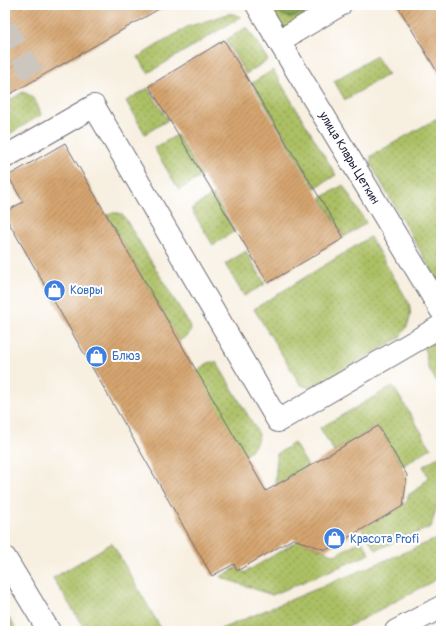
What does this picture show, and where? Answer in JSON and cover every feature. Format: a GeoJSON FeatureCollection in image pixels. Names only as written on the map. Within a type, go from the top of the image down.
{"type":"FeatureCollection","features":[{"type":"Feature","properties":{"kind":"street","name":"улица Клары Цеткин"},"geometry":{"type":"LineString","coordinates":[[257,5],[441,310]]}},
{"type":"Feature","properties":{"kind":"street"},"geometry":{"type":"LineString","coordinates":[[279,41],[340,5]]}},
{"type":"Feature","properties":{"kind":"street"},"geometry":{"type":"LineString","coordinates":[[5,157],[94,106],[278,421],[441,326]]}},
{"type":"Feature","properties":{"kind":"street"},"geometry":{"type":"LineString","coordinates":[[5,558],[49,631]]}},
{"type":"Feature","properties":{"kind":"street"},"geometry":{"type":"LineString","coordinates":[[396,631],[441,607]]}},
{"type":"Feature","properties":{"kind":"green space"},"geometry":{"type":"Polygon","coordinates":[[[269,5],[326,5],[283,30],[269,5]]]}},
{"type":"Feature","properties":{"kind":"green space"},"geometry":{"type":"Polygon","coordinates":[[[274,5],[315,5],[298,15],[289,17],[280,13],[274,5]]]}},
{"type":"Feature","properties":{"kind":"green space"},"geometry":{"type":"Polygon","coordinates":[[[228,14],[241,17],[148,73],[138,57],[187,27],[228,14]]]}},
{"type":"Feature","properties":{"kind":"green space"},"geometry":{"type":"Polygon","coordinates":[[[247,27],[268,60],[246,74],[226,40],[247,27]]]}},
{"type":"Feature","properties":{"kind":"green space"},"geometry":{"type":"Polygon","coordinates":[[[376,56],[388,74],[345,100],[334,81],[376,56]]]}},
{"type":"Feature","properties":{"kind":"green space"},"geometry":{"type":"Polygon","coordinates":[[[273,70],[336,175],[315,188],[252,83],[273,70]]]}},
{"type":"Feature","properties":{"kind":"green space"},"geometry":{"type":"Polygon","coordinates":[[[148,88],[168,120],[145,134],[126,101],[148,88]]]}},
{"type":"Feature","properties":{"kind":"green space"},"geometry":{"type":"Polygon","coordinates":[[[23,92],[35,101],[41,115],[6,136],[5,103],[23,92]]]}},
{"type":"Feature","properties":{"kind":"green space"},"geometry":{"type":"Polygon","coordinates":[[[441,116],[441,287],[371,165],[371,156],[441,116]]]}},
{"type":"Feature","properties":{"kind":"green space"},"geometry":{"type":"Polygon","coordinates":[[[177,135],[202,176],[179,190],[154,148],[177,135]]]}},
{"type":"Feature","properties":{"kind":"green space"},"geometry":{"type":"Polygon","coordinates":[[[343,185],[366,223],[344,237],[321,198],[343,185]]]}},
{"type":"Feature","properties":{"kind":"green space"},"geometry":{"type":"Polygon","coordinates":[[[213,195],[235,231],[213,245],[191,209],[213,195]]]}},
{"type":"Feature","properties":{"kind":"green space"},"geometry":{"type":"Polygon","coordinates":[[[113,213],[123,215],[191,327],[189,334],[179,341],[107,215],[113,213]]]}},
{"type":"Feature","properties":{"kind":"green space"},"geometry":{"type":"Polygon","coordinates":[[[370,237],[409,303],[409,322],[398,339],[315,386],[303,386],[300,384],[254,309],[370,237]]]}},
{"type":"Feature","properties":{"kind":"green space"},"geometry":{"type":"Polygon","coordinates":[[[246,251],[265,284],[244,296],[225,264],[246,251]]]}},
{"type":"Feature","properties":{"kind":"green space"},"geometry":{"type":"Polygon","coordinates":[[[441,335],[441,389],[428,367],[424,345],[441,335]]]}},
{"type":"Feature","properties":{"kind":"green space"},"geometry":{"type":"Polygon","coordinates":[[[212,362],[217,363],[259,434],[256,444],[245,456],[196,371],[212,362]]]}},
{"type":"Feature","properties":{"kind":"green space"},"geometry":{"type":"Polygon","coordinates":[[[393,386],[431,448],[402,466],[378,426],[334,451],[320,428],[393,386]]]}},
{"type":"Feature","properties":{"kind":"green space"},"geometry":{"type":"Polygon","coordinates":[[[294,443],[308,466],[275,485],[277,454],[294,443]]]}},
{"type":"Feature","properties":{"kind":"green space"},"geometry":{"type":"Polygon","coordinates":[[[438,457],[441,462],[441,491],[431,527],[376,550],[362,529],[407,502],[408,495],[422,485],[428,476],[423,466],[438,457]]]}},
{"type":"Feature","properties":{"kind":"green space"},"geometry":{"type":"Polygon","coordinates":[[[441,537],[441,577],[340,631],[216,631],[441,537]]]}},
{"type":"Feature","properties":{"kind":"green space"},"geometry":{"type":"Polygon","coordinates":[[[299,540],[335,555],[362,540],[370,554],[272,595],[220,577],[239,566],[244,573],[299,540]]]}},
{"type":"Feature","properties":{"kind":"green space"},"geometry":{"type":"Polygon","coordinates":[[[112,543],[160,627],[150,631],[86,631],[53,578],[112,543]]]}},
{"type":"Feature","properties":{"kind":"green space"},"geometry":{"type":"Polygon","coordinates":[[[5,611],[17,631],[5,631],[5,611]]]}},
{"type":"Feature","properties":{"kind":"building"},"geometry":{"type":"Polygon","coordinates":[[[5,5],[166,5],[5,97],[5,5]]]}},
{"type":"Feature","properties":{"kind":"building"},"geometry":{"type":"Polygon","coordinates":[[[397,5],[441,5],[441,78],[397,5]]]}},
{"type":"Feature","properties":{"kind":"building"},"geometry":{"type":"Polygon","coordinates":[[[224,40],[344,238],[268,283],[149,86],[224,40]]]}},
{"type":"Feature","properties":{"kind":"building"},"geometry":{"type":"Polygon","coordinates":[[[65,143],[266,491],[378,426],[407,475],[403,506],[326,550],[293,539],[237,571],[234,564],[212,576],[5,216],[5,212],[23,202],[8,176],[65,143]]]}},
{"type":"Feature","properties":{"kind":"tunnel"},"geometry":{"type":"LineString","coordinates":[[5,27],[36,80]]}},
{"type":"Feature","properties":{"kind":"place","name":"Ковры"},"geometry":{"type":"Point","coordinates":[55,290]}},
{"type":"Feature","properties":{"kind":"place","name":"Блюз"},"geometry":{"type":"Point","coordinates":[97,356]}},
{"type":"Feature","properties":{"kind":"place","name":"Красота Profi"},"geometry":{"type":"Point","coordinates":[334,539]}}]}
